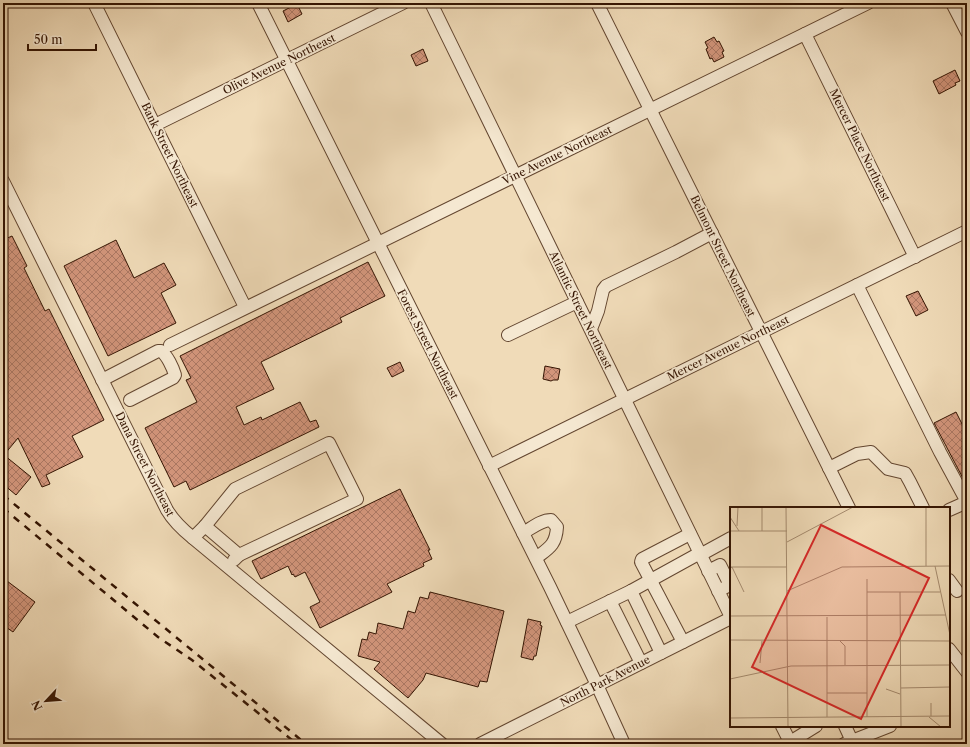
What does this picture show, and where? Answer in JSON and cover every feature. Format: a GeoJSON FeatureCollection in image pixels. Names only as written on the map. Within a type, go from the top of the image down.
{"type":"FeatureCollection","features":[{"type":"Feature","properties":{"kind":"street","name":"Bank Street Northeast"},"geometry":{"type":"LineString","coordinates":[[94,3],[245,308]]}},
{"type":"Feature","properties":{"kind":"street","name":"Forest Street Northeast"},"geometry":{"type":"LineString","coordinates":[[258,3],[536,558],[624,744]]}},
{"type":"Feature","properties":{"kind":"street","name":"Olive Avenue Northeast"},"geometry":{"type":"LineString","coordinates":[[155,125],[403,3]]}},
{"type":"Feature","properties":{"kind":"street","name":"Atlantic Street Northeast"},"geometry":{"type":"LineString","coordinates":[[431,3],[730,616]]}},
{"type":"Feature","properties":{"kind":"street","name":"Belmont Street Northeast"},"geometry":{"type":"LineString","coordinates":[[598,3],[848,507]]}},
{"type":"Feature","properties":{"kind":"street","name":"Vine Avenue Northeast"},"geometry":{"type":"LineString","coordinates":[[170,345],[868,3]]}},
{"type":"Feature","properties":{"kind":"street"},"geometry":{"type":"LineString","coordinates":[[952,3],[967,32]]}},
{"type":"Feature","properties":{"kind":"street","name":"Mercer Place Northeast"},"geometry":{"type":"LineString","coordinates":[[805,34],[915,256]]}},
{"type":"Feature","properties":{"kind":"street","name":"Dana Street Northeast"},"geometry":{"type":"LineString","coordinates":[[3,181],[170,516],[181,529],[442,744]]}},
{"type":"Feature","properties":{"kind":"street","name":"Mercer Avenue Northeast"},"geometry":{"type":"LineString","coordinates":[[489,466],[967,231]]}},
{"type":"Feature","properties":{"kind":"street"},"geometry":{"type":"LineString","coordinates":[[591,329],[598,311],[603,290],[606,286],[712,233]]}},
{"type":"Feature","properties":{"kind":"street"},"geometry":{"type":"LineString","coordinates":[[857,285],[967,502],[950,510]]}},
{"type":"Feature","properties":{"kind":"street"},"geometry":{"type":"LineString","coordinates":[[508,335],[577,302]]}},
{"type":"Feature","properties":{"kind":"street"},"geometry":{"type":"LineString","coordinates":[[102,380],[158,351],[164,353],[174,371],[175,375],[173,378],[130,400]]}},
{"type":"Feature","properties":{"kind":"street"},"geometry":{"type":"LineString","coordinates":[[193,538],[205,526],[235,489],[329,443],[357,499],[239,555],[227,567]]}},
{"type":"Feature","properties":{"kind":"street"},"geometry":{"type":"LineString","coordinates":[[829,468],[857,454],[871,452],[888,469],[905,473],[922,507]]}},
{"type":"Feature","properties":{"kind":"street"},"geometry":{"type":"LineString","coordinates":[[523,533],[540,522],[546,520],[552,520],[557,527],[557,536],[552,546],[536,558]]}},
{"type":"Feature","properties":{"kind":"street"},"geometry":{"type":"LineString","coordinates":[[205,526],[239,555]]}},
{"type":"Feature","properties":{"kind":"street"},"geometry":{"type":"LineString","coordinates":[[683,642],[641,562],[642,559],[690,534]]}},
{"type":"Feature","properties":{"kind":"street"},"geometry":{"type":"LineString","coordinates":[[567,622],[632,591],[730,539]]}},
{"type":"Feature","properties":{"kind":"street"},"geometry":{"type":"LineString","coordinates":[[708,571],[720,565],[730,584]]}},
{"type":"Feature","properties":{"kind":"street"},"geometry":{"type":"LineString","coordinates":[[950,581],[957,591]]}},
{"type":"Feature","properties":{"kind":"street"},"geometry":{"type":"LineString","coordinates":[[718,591],[730,586]]}},
{"type":"Feature","properties":{"kind":"street"},"geometry":{"type":"LineString","coordinates":[[632,591],[661,653]]}},
{"type":"Feature","properties":{"kind":"street"},"geometry":{"type":"LineString","coordinates":[[610,602],[641,663]]}},
{"type":"Feature","properties":{"kind":"street","name":"North Park Avenue"},"geometry":{"type":"LineString","coordinates":[[480,744],[730,618]]}},
{"type":"Feature","properties":{"kind":"street"},"geometry":{"type":"LineString","coordinates":[[950,650],[966,667]]}},
{"type":"Feature","properties":{"kind":"street"},"geometry":{"type":"LineString","coordinates":[[782,727],[790,743],[814,727]]}},
{"type":"Feature","properties":{"kind":"street"},"geometry":{"type":"LineString","coordinates":[[845,727],[848,742],[862,731],[884,727]]}},
{"type":"Feature","properties":{"kind":"building"},"geometry":{"type":"Polygon","coordinates":[[[297,4],[302,14],[288,22],[283,11],[297,4]]]}},
{"type":"Feature","properties":{"kind":"building"},"geometry":{"type":"Polygon","coordinates":[[[714,37],[717,42],[719,41],[724,51],[722,52],[724,57],[714,62],[712,58],[710,59],[705,42],[714,37]]]}},
{"type":"Feature","properties":{"kind":"building"},"geometry":{"type":"Polygon","coordinates":[[[423,49],[428,61],[416,66],[411,55],[423,49]]]}},
{"type":"Feature","properties":{"kind":"building"},"geometry":{"type":"Polygon","coordinates":[[[955,70],[960,81],[955,83],[956,85],[939,94],[933,81],[955,70]]]}},
{"type":"Feature","properties":{"kind":"building"},"geometry":{"type":"Polygon","coordinates":[[[12,236],[27,266],[24,268],[45,311],[49,309],[104,420],[72,436],[83,457],[46,475],[50,484],[42,487],[18,438],[4,455],[31,477],[16,495],[3,484],[3,240],[12,236]]]}},
{"type":"Feature","properties":{"kind":"building"},"geometry":{"type":"Polygon","coordinates":[[[116,240],[134,278],[164,263],[176,285],[161,293],[176,323],[108,356],[64,266],[116,240]]]}},
{"type":"Feature","properties":{"kind":"building"},"geometry":{"type":"Polygon","coordinates":[[[368,262],[385,296],[340,318],[342,322],[261,362],[274,389],[236,407],[244,425],[261,417],[262,420],[300,402],[310,422],[316,420],[319,427],[190,490],[186,481],[174,487],[145,428],[197,402],[186,380],[191,378],[180,356],[368,262]]]}},
{"type":"Feature","properties":{"kind":"building"},"geometry":{"type":"Polygon","coordinates":[[[918,291],[928,310],[916,316],[906,296],[918,291]]]}},
{"type":"Feature","properties":{"kind":"building"},"geometry":{"type":"Polygon","coordinates":[[[400,362],[404,371],[392,377],[387,368],[400,362]]]}},
{"type":"Feature","properties":{"kind":"building"},"geometry":{"type":"Polygon","coordinates":[[[545,366],[560,369],[558,380],[551,381],[543,379],[545,366]]]}},
{"type":"Feature","properties":{"kind":"building"},"geometry":{"type":"Polygon","coordinates":[[[956,412],[967,434],[967,486],[934,423],[956,412]]]}},
{"type":"Feature","properties":{"kind":"building"},"geometry":{"type":"Polygon","coordinates":[[[400,489],[430,550],[428,550],[432,559],[423,563],[424,566],[387,584],[392,592],[320,628],[310,607],[320,602],[305,572],[295,577],[293,574],[292,575],[288,566],[261,579],[252,561],[400,489]]]}},
{"type":"Feature","properties":{"kind":"building"},"geometry":{"type":"Polygon","coordinates":[[[3,578],[35,602],[13,632],[3,625],[3,578]]]}},
{"type":"Feature","properties":{"kind":"building"},"geometry":{"type":"Polygon","coordinates":[[[430,592],[504,611],[487,682],[480,681],[478,687],[426,673],[423,680],[408,698],[374,669],[380,662],[358,656],[362,639],[367,640],[369,632],[376,634],[378,623],[403,629],[408,611],[415,613],[420,597],[428,599],[430,592]]]}},
{"type":"Feature","properties":{"kind":"building"},"geometry":{"type":"Polygon","coordinates":[[[528,619],[541,622],[540,625],[542,626],[536,656],[534,656],[533,660],[521,657],[528,619]]]}},
{"type":"Feature","properties":{"kind":"railway"},"geometry":{"type":"LineString","coordinates":[[3,495],[306,744]]}},
{"type":"Feature","properties":{"kind":"railway"},"geometry":{"type":"LineString","coordinates":[[3,508],[158,637],[192,660],[297,744]]}}]}
